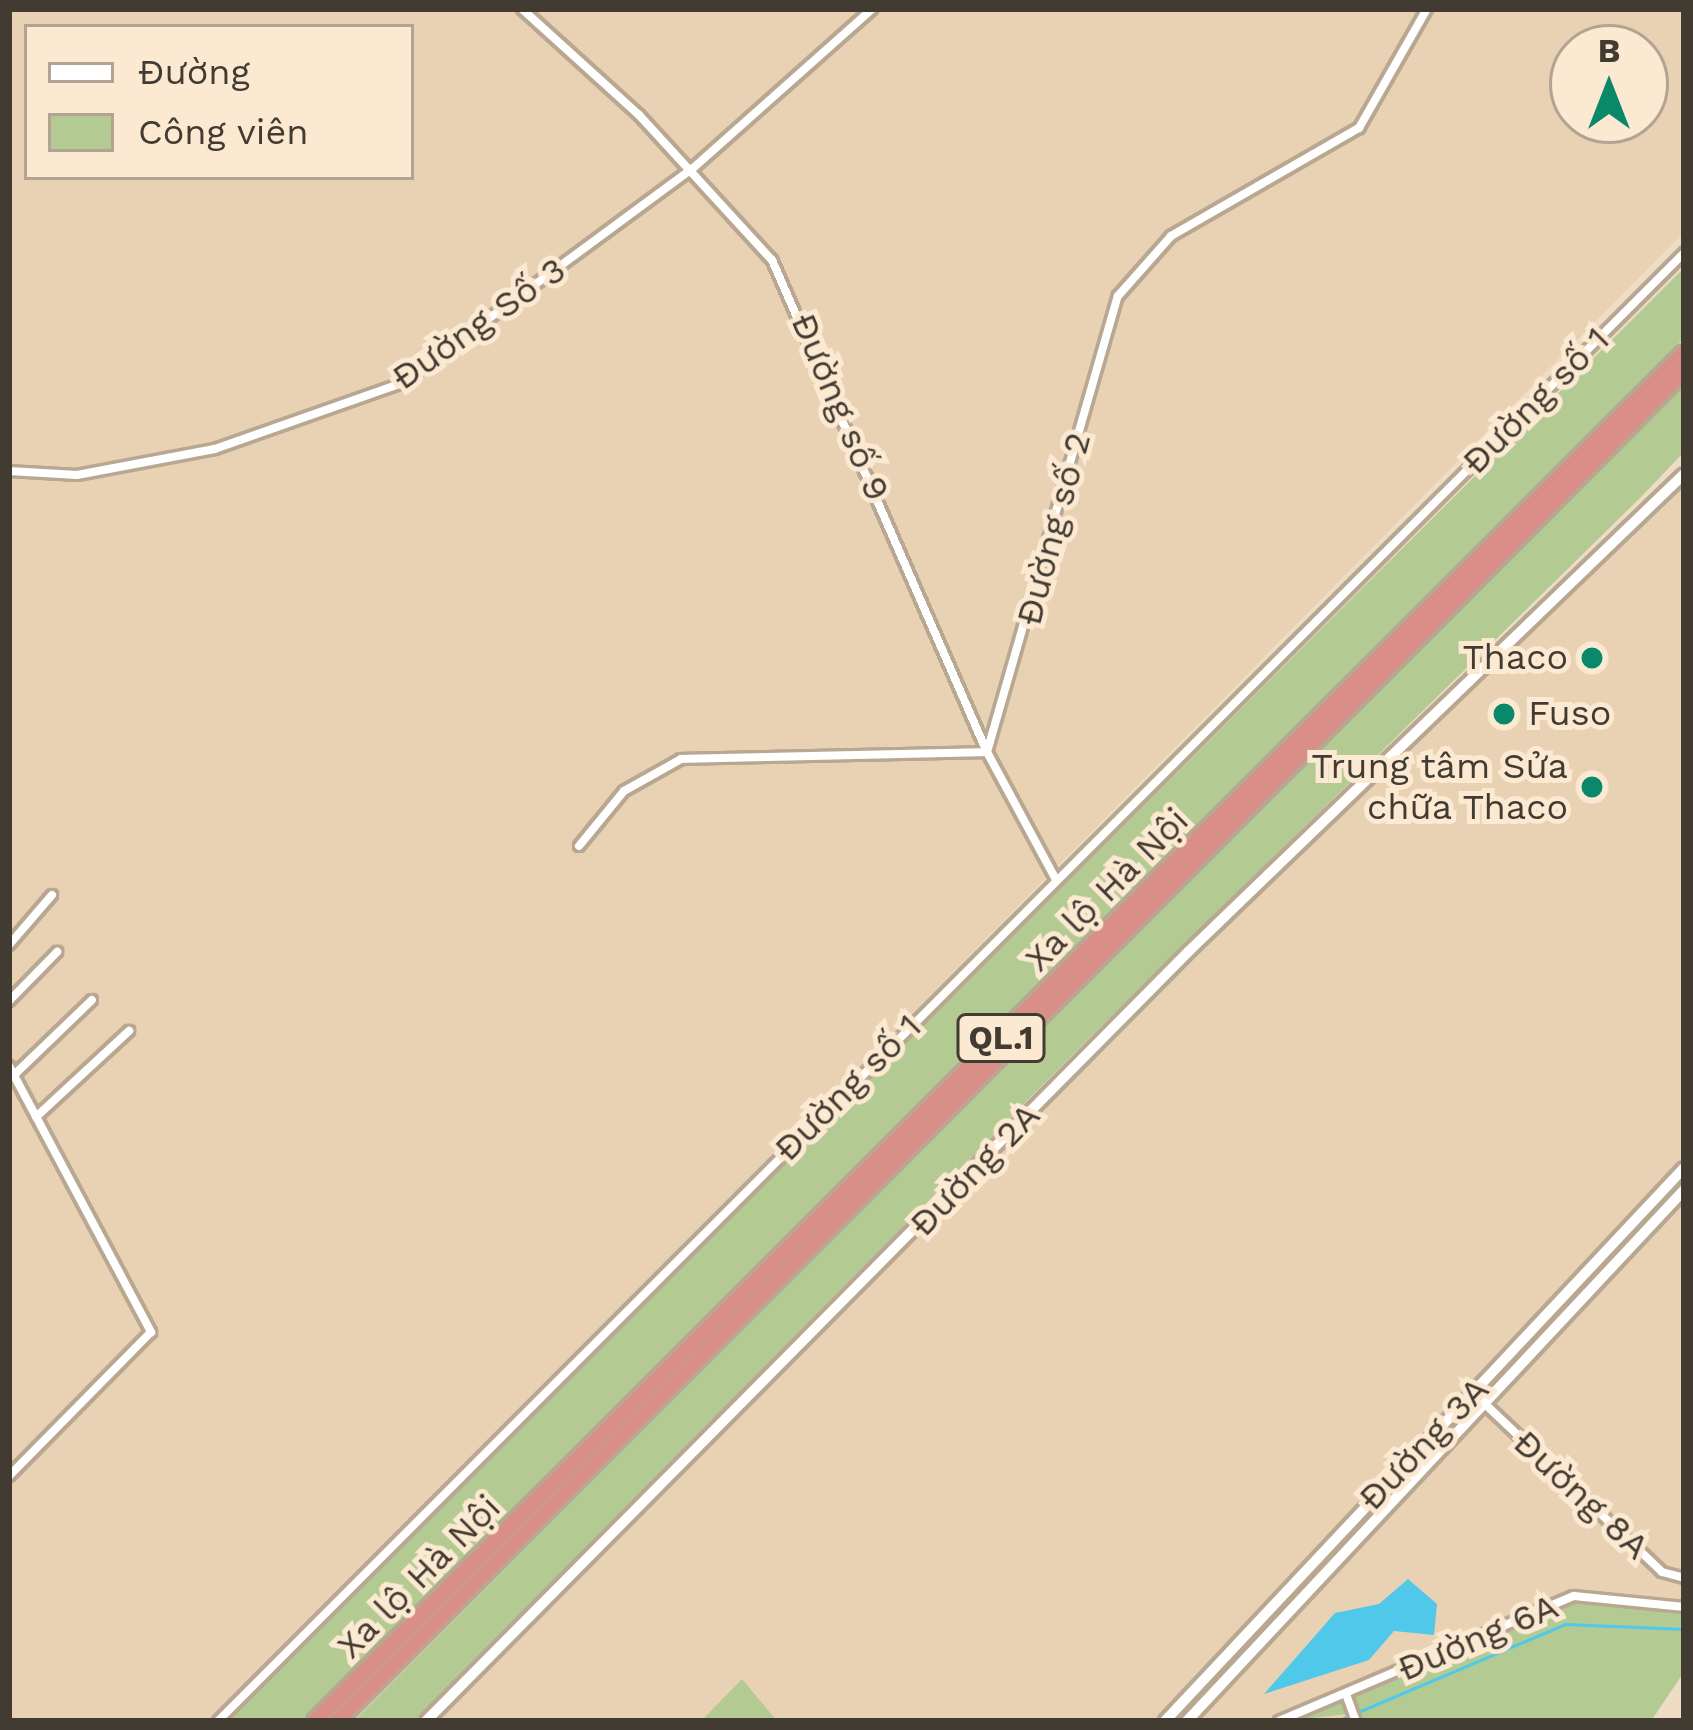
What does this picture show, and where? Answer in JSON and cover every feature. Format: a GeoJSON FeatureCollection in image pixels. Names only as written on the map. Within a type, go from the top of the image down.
{"type":"FeatureCollection","features":[{"type":"Feature","properties":{"kind":"highway","name":"Xa lộ Hà Nội"},"geometry":{"type":"LineString","coordinates":[[316,1721],[1684,353]]}},
{"type":"Feature","properties":{"kind":"highway","name":"Xa lộ Hà Nội"},"geometry":{"type":"LineString","coordinates":[[337,1721],[1684,371]]}},
{"type":"Feature","properties":{"kind":"street","name":"Đường số 9"},"geometry":{"type":"LineString","coordinates":[[522,9],[756,236],[799,309],[988,752],[1055,878]]}},
{"type":"Feature","properties":{"kind":"street","name":"Đường Số 3"},"geometry":{"type":"LineString","coordinates":[[9,471],[77,475],[172,458],[349,406],[447,356],[692,169],[872,9]]}},
{"type":"Feature","properties":{"kind":"street","name":"Đường số 2"},"geometry":{"type":"LineString","coordinates":[[988,752],[1118,296],[1171,236],[1359,128],[1427,9]]}},
{"type":"Feature","properties":{"kind":"street","name":"Đường số 1"},"geometry":{"type":"LineString","coordinates":[[218,1721],[1055,878],[1684,254]]}},
{"type":"Feature","properties":{"kind":"street","name":"Đường 2A"},"geometry":{"type":"LineString","coordinates":[[425,1721],[1189,951],[1684,474]]}},
{"type":"Feature","properties":{"kind":"street"},"geometry":{"type":"LineString","coordinates":[[579,846],[624,791],[681,759],[988,752]]}},
{"type":"Feature","properties":{"kind":"street"},"geometry":{"type":"LineString","coordinates":[[9,945],[52,895]]}},
{"type":"Feature","properties":{"kind":"street"},"geometry":{"type":"LineString","coordinates":[[9,1001],[57,952]]}},
{"type":"Feature","properties":{"kind":"street"},"geometry":{"type":"LineString","coordinates":[[9,1476],[152,1332],[11,1071],[92,1000]]}},
{"type":"Feature","properties":{"kind":"street"},"geometry":{"type":"LineString","coordinates":[[36,1117],[129,1031]]}},
{"type":"Feature","properties":{"kind":"street","name":"Đường 3A"},"geometry":{"type":"LineString","coordinates":[[1165,1721],[1684,1168]]}},
{"type":"Feature","properties":{"kind":"street","name":"Đường 3A"},"geometry":{"type":"LineString","coordinates":[[1187,1721],[1684,1190]]}},
{"type":"Feature","properties":{"kind":"street"},"geometry":{"type":"LineString","coordinates":[[1473,1393],[1484,1403]]}},
{"type":"Feature","properties":{"kind":"street","name":"Đường 8A"},"geometry":{"type":"LineString","coordinates":[[1484,1403],[1662,1572],[1684,1578]]}},
{"type":"Feature","properties":{"kind":"street","name":"Đường 6A"},"geometry":{"type":"LineString","coordinates":[[1279,1721],[1347,1698],[1574,1596],[1684,1607]]}},
{"type":"Feature","properties":{"kind":"street"},"geometry":{"type":"LineString","coordinates":[[1347,1698],[1356,1720]]}},
{"type":"Feature","properties":{"kind":"shaded area"},"geometry":{"type":"Polygon","coordinates":[[[9,9],[1684,9],[1684,232],[213,1721],[9,1721],[9,9]]]}},
{"type":"Feature","properties":{"kind":"shaded area"},"geometry":{"type":"Polygon","coordinates":[[[1684,481],[1684,1629],[1353,1721],[433,1721],[1155,990],[1684,481]]]}},
{"type":"Feature","properties":{"kind":"green space"},"geometry":{"type":"Polygon","coordinates":[[[1684,268],[1684,338],[303,1721],[224,1721],[1684,268]]]}},
{"type":"Feature","properties":{"kind":"green space"},"geometry":{"type":"Polygon","coordinates":[[[1684,382],[1684,452],[1640,498],[1088,1039],[415,1721],[354,1721],[1684,382]]]}},
{"type":"Feature","properties":{"kind":"green space"},"geometry":{"type":"Polygon","coordinates":[[[1450,1424],[1180,1721],[1172,1721],[1352,1525],[1450,1424]]]}},
{"type":"Feature","properties":{"kind":"green space"},"geometry":{"type":"Polygon","coordinates":[[[1575,1599],[1684,1610],[1684,1672],[1651,1721],[1359,1721],[1356,1713],[1287,1721],[1575,1599]]]}},
{"type":"Feature","properties":{"kind":"green space"},"geometry":{"type":"Polygon","coordinates":[[[742,1679],[777,1721],[701,1721],[742,1679]]]}},
{"type":"Feature","properties":{"kind":"water"},"geometry":{"type":"Polygon","coordinates":[[[1408,1579],[1437,1604],[1434,1635],[1394,1631],[1369,1660],[1264,1694],[1335,1613],[1379,1604],[1408,1579]]]}},
{"type":"Feature","properties":{"kind":"waterway"},"geometry":{"type":"LineString","coordinates":[[1358,1712],[1565,1624],[1684,1629]]}},
{"type":"Feature","properties":{"kind":"waterway"},"geometry":{"type":"LineString","coordinates":[[1337,1721],[1349,1716]]}},
{"type":"Feature","properties":{"kind":"place","name":"Thaco"},"geometry":{"type":"Point","coordinates":[1592,658]}},
{"type":"Feature","properties":{"kind":"place","name":"Fuso"},"geometry":{"type":"Point","coordinates":[1504,714]}},
{"type":"Feature","properties":{"kind":"place","name":"Trung tâm Sửa chữa Thaco"},"geometry":{"type":"Point","coordinates":[1592,787]}}]}
